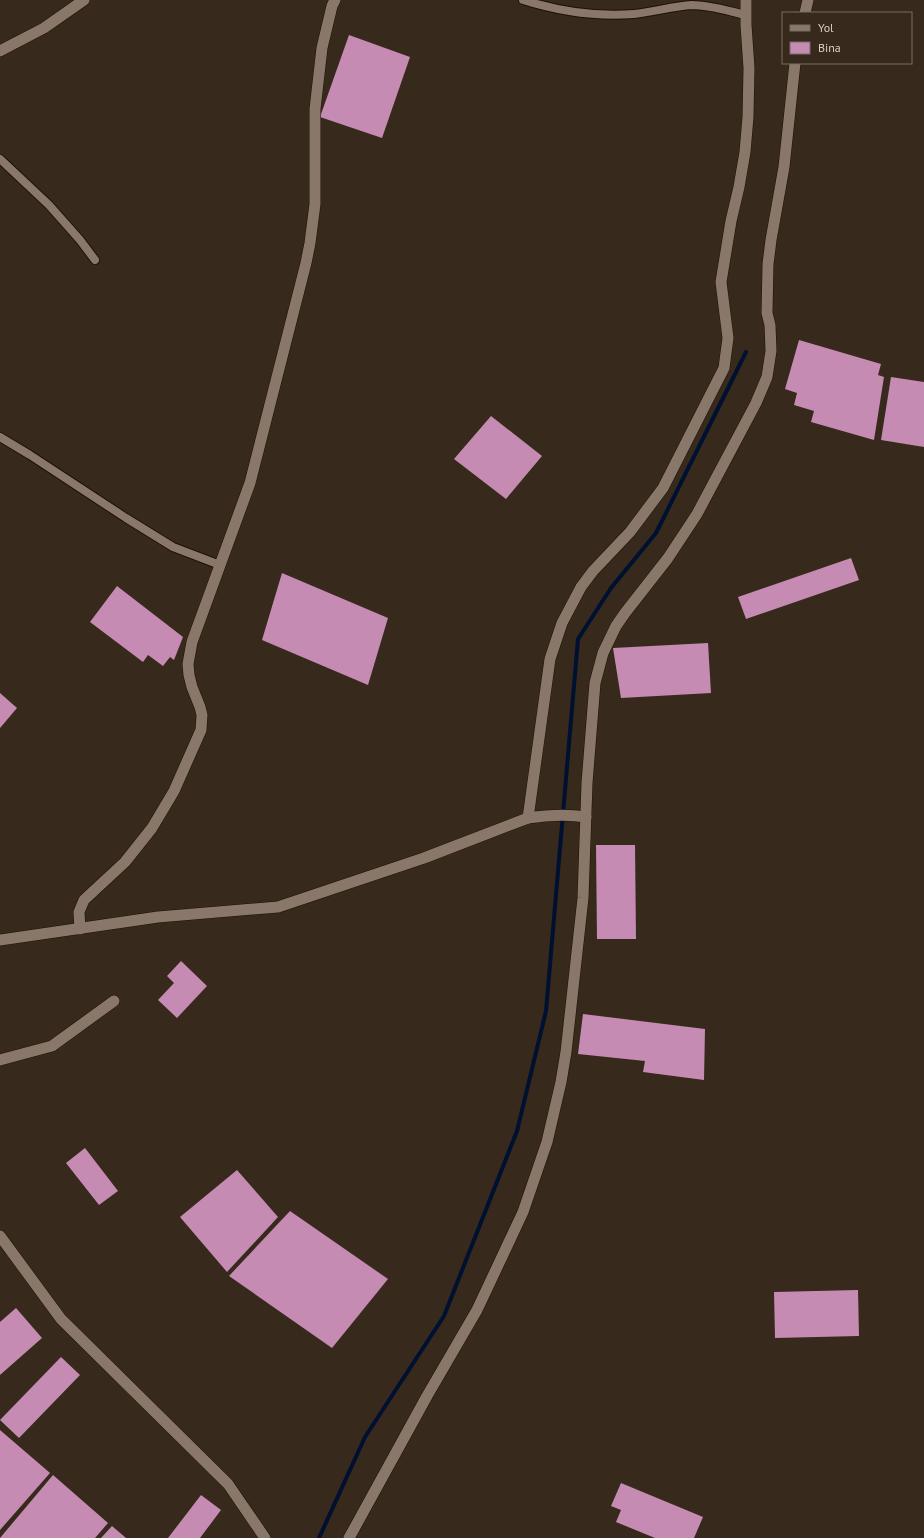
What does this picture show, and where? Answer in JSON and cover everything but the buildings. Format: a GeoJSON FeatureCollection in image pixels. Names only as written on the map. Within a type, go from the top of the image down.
{"type":"FeatureCollection","features":[{"type":"Feature","properties":{"kind":"street"},"geometry":{"type":"LineString","coordinates":[[0,50],[44,28],[84,0]]}},
{"type":"Feature","properties":{"kind":"street"},"geometry":{"type":"LineString","coordinates":[[80,930],[78,918],[84,900],[125,862],[152,828],[174,790],[201,730],[202,715],[189,675],[189,653],[250,483],[310,243],[315,204],[315,109],[322,48],[332,6],[335,0]]}},
{"type":"Feature","properties":{"kind":"street"},"geometry":{"type":"LineString","coordinates":[[528,818],[550,660],[562,623],[581,587],[593,571],[630,532],[663,488],[724,368],[728,338],[721,282],[743,159],[748,117],[749,68],[746,0]]}},
{"type":"Feature","properties":{"kind":"street"},"geometry":{"type":"LineString","coordinates":[[805,12],[808,0]]}},
{"type":"Feature","properties":{"kind":"street"},"geometry":{"type":"LineString","coordinates":[[349,1538],[427,1396],[477,1310],[523,1212],[536,1177],[555,1112],[566,1052],[583,898],[586,817],[593,698],[596,675],[609,639],[625,613],[668,558],[697,514],[756,403],[767,377],[771,351],[770,325],[767,313],[768,264],[784,167],[795,64]]}},
{"type":"Feature","properties":{"kind":"street"},"geometry":{"type":"LineString","coordinates":[[0,940],[80,930],[158,917],[278,907],[424,858],[528,818],[574,815],[586,817]]}},
{"type":"Feature","properties":{"kind":"street"},"geometry":{"type":"LineString","coordinates":[[0,1060],[52,1046],[114,1001]]}},
{"type":"Feature","properties":{"kind":"street"},"geometry":{"type":"LineString","coordinates":[[0,1236],[61,1319],[228,1484],[265,1538]]}},
{"type":"Feature","properties":{"kind":"lane"},"geometry":{"type":"LineString","coordinates":[[523,0],[558,9],[601,14],[634,14],[692,5],[716,8],[746,15]]}},
{"type":"Feature","properties":{"kind":"lane"},"geometry":{"type":"LineString","coordinates":[[0,159],[50,205],[94,260]]}},
{"type":"Feature","properties":{"kind":"lane"},"geometry":{"type":"LineString","coordinates":[[0,437],[173,547],[220,565]]}},
{"type":"Feature","properties":{"kind":"waterway"},"geometry":{"type":"LineString","coordinates":[[319,1538],[365,1437],[444,1316],[517,1131],[546,1011],[578,639],[611,588],[656,533],[746,352]]}}]}
